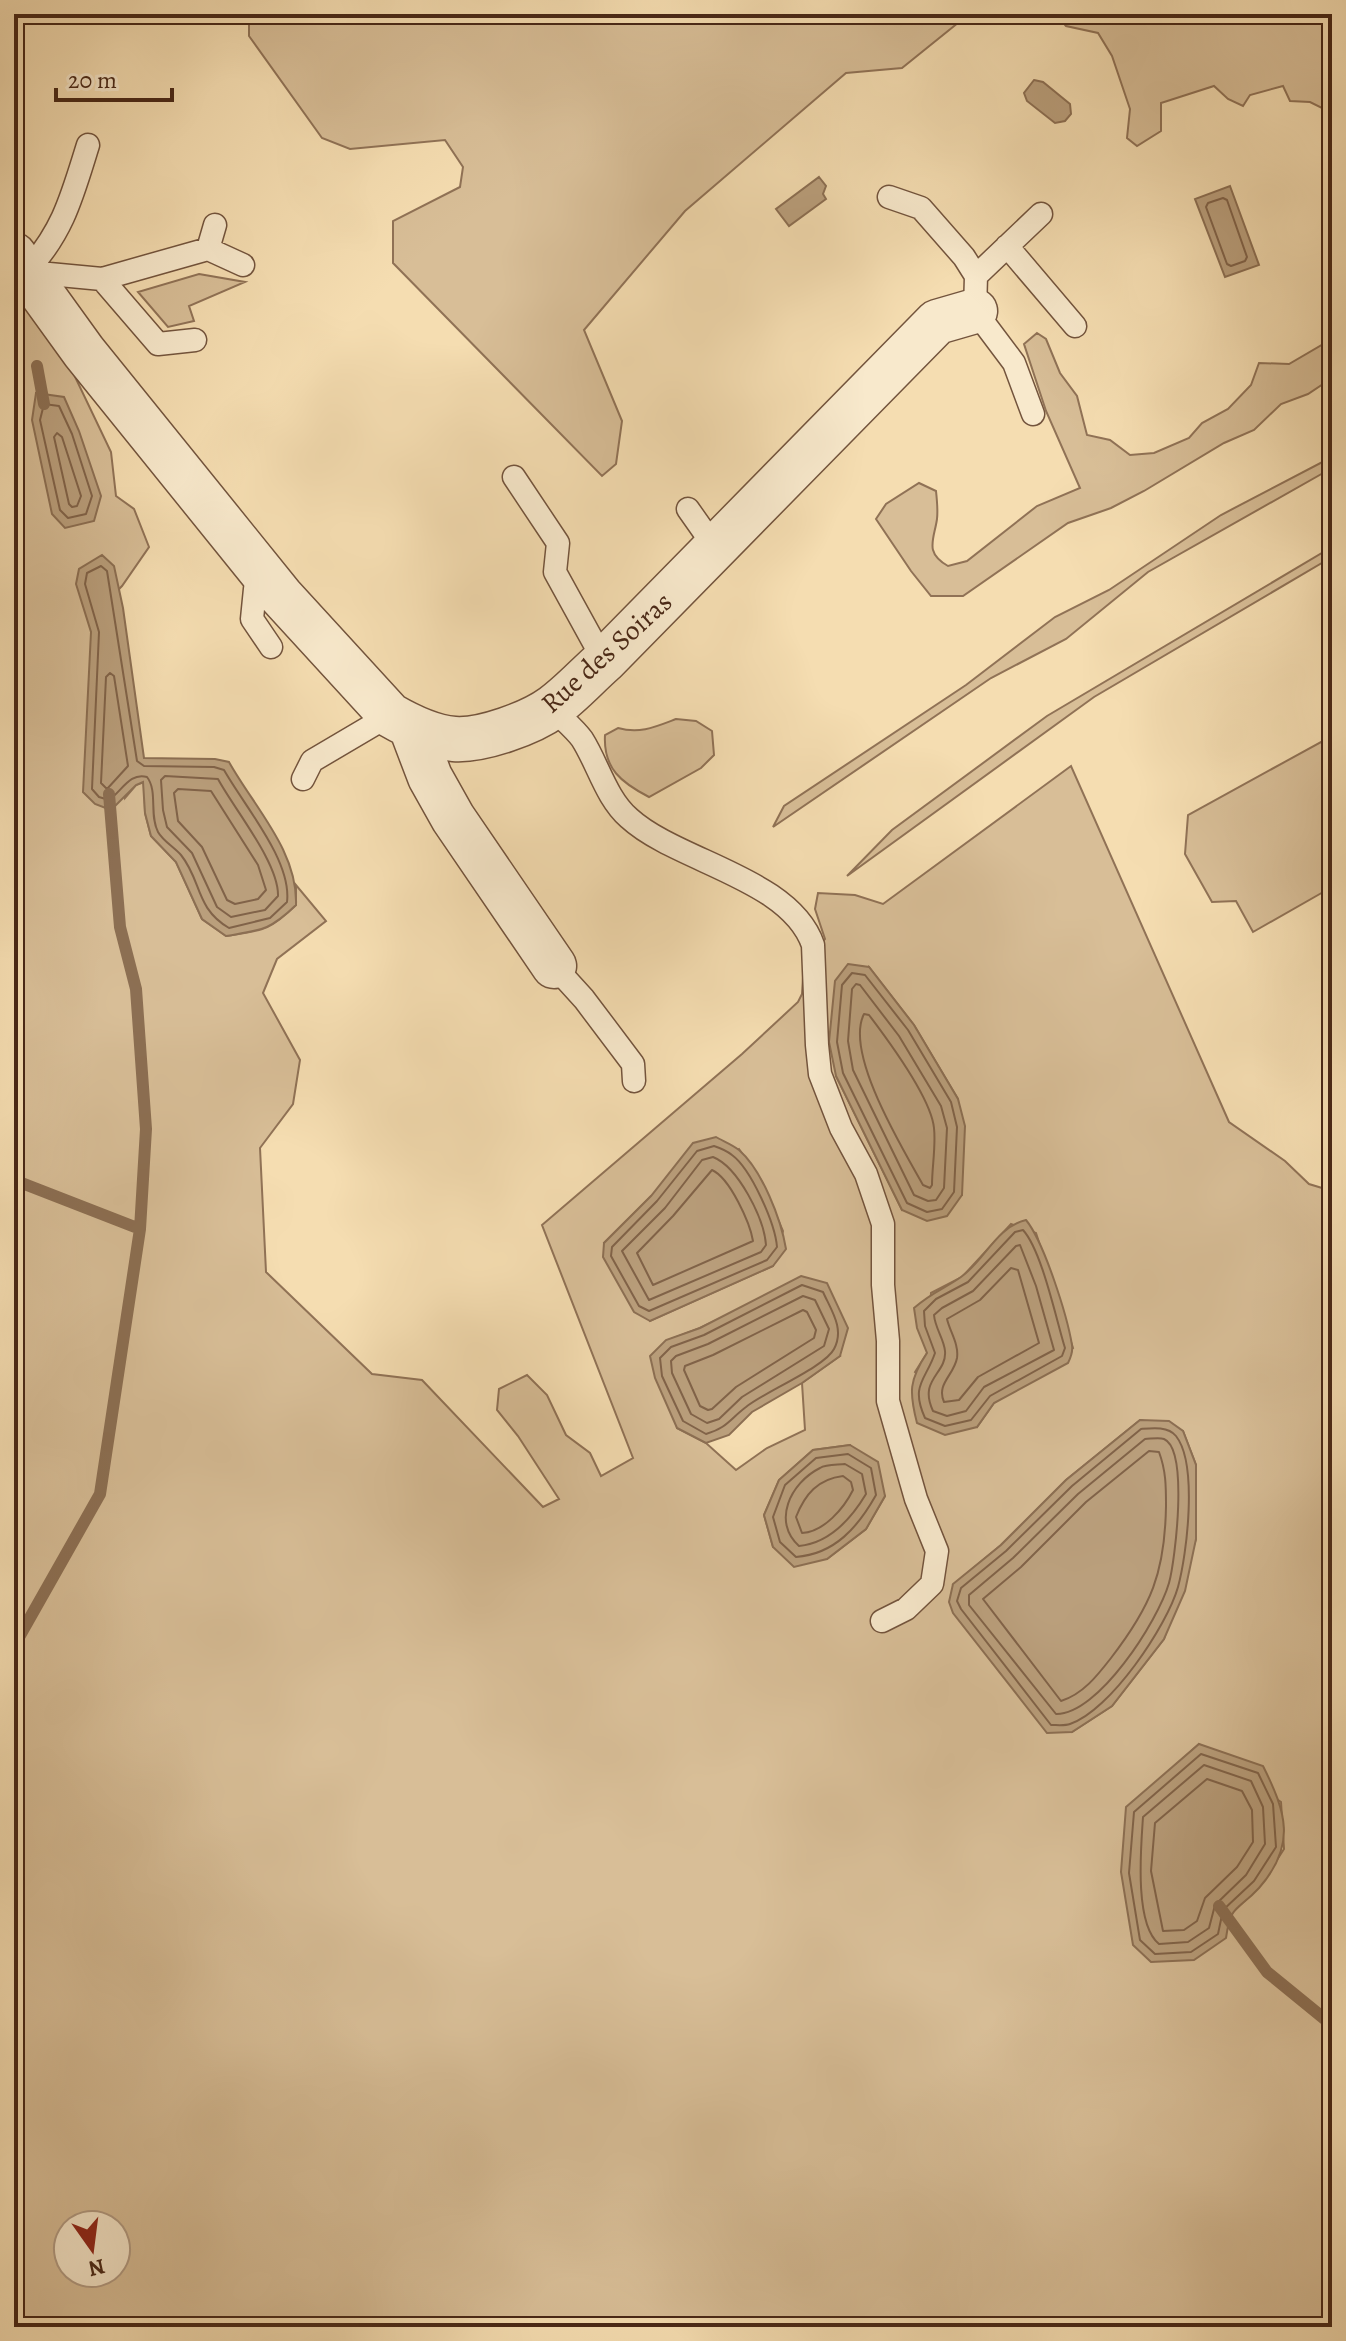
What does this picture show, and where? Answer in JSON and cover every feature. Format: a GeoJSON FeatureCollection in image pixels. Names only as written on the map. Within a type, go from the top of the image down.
{"type":"FeatureCollection","features":[{"type":"Feature","properties":{"kind":"street"},"geometry":{"type":"LineString","coordinates":[[20,263],[84,352],[262,572],[401,721],[430,777],[517,889],[554,966]]}},
{"type":"Feature","properties":{"kind":"street","name":"Rue des Soiras"},"geometry":{"type":"LineString","coordinates":[[401,721],[454,739],[516,726],[552,708],[604,661],[719,546],[937,322],[976,293]]}},
{"type":"Feature","properties":{"kind":"lane"},"geometry":{"type":"LineString","coordinates":[[20,263],[48,248],[67,212],[88,145]]}},
{"type":"Feature","properties":{"kind":"lane"},"geometry":{"type":"LineString","coordinates":[[889,197],[921,208],[964,257],[976,293],[1014,363],[1033,414]]}},
{"type":"Feature","properties":{"kind":"lane"},"geometry":{"type":"LineString","coordinates":[[976,293],[1007,246],[1041,214]]}},
{"type":"Feature","properties":{"kind":"lane"},"geometry":{"type":"LineString","coordinates":[[208,249],[215,225]]}},
{"type":"Feature","properties":{"kind":"lane"},"geometry":{"type":"LineString","coordinates":[[1007,246],[1075,326]]}},
{"type":"Feature","properties":{"kind":"lane"},"geometry":{"type":"LineString","coordinates":[[20,263],[102,279],[208,249],[243,265]]}},
{"type":"Feature","properties":{"kind":"lane"},"geometry":{"type":"LineString","coordinates":[[102,279],[158,344],[195,340]]}},
{"type":"Feature","properties":{"kind":"lane"},"geometry":{"type":"LineString","coordinates":[[514,477],[558,543],[555,572],[604,661]]}},
{"type":"Feature","properties":{"kind":"lane"},"geometry":{"type":"LineString","coordinates":[[688,509],[707,536],[719,546]]}},
{"type":"Feature","properties":{"kind":"lane"},"geometry":{"type":"LineString","coordinates":[[262,572],[255,589],[252,619],[271,647]]}},
{"type":"Feature","properties":{"kind":"lane"},"geometry":{"type":"LineString","coordinates":[[552,708],[581,738],[607,789],[628,818],[772,898],[802,921],[808,930],[813,945],[820,1074],[841,1128],[866,1174],[883,1224],[888,1401],[916,1499],[937,1551],[932,1584],[906,1609],[882,1621]]}},
{"type":"Feature","properties":{"kind":"lane"},"geometry":{"type":"LineString","coordinates":[[303,779],[312,761],[401,721]]}},
{"type":"Feature","properties":{"kind":"lane"},"geometry":{"type":"LineString","coordinates":[[554,966],[584,999],[633,1064],[634,1081]]}},
{"type":"Feature","properties":{"kind":"shaded area"},"geometry":{"type":"Polygon","coordinates":[[[249,14],[969,14],[902,68],[846,73],[685,211],[584,330],[622,421],[616,464],[602,476],[393,263],[393,221],[460,187],[463,167],[445,140],[350,149],[322,138],[249,36],[249,14]]]}},
{"type":"Feature","properties":{"kind":"shaded area"},"geometry":{"type":"Polygon","coordinates":[[[1056,14],[1332,14],[1332,113],[1310,102],[1290,101],[1283,86],[1250,95],[1243,106],[1228,99],[1214,86],[1161,103],[1161,131],[1137,146],[1127,138],[1130,109],[1112,56],[1098,33],[1066,26],[1056,14]]]}},
{"type":"Feature","properties":{"kind":"shaded area"},"geometry":{"type":"Polygon","coordinates":[[[14,249],[111,452],[116,496],[134,509],[149,547],[122,586],[107,601],[125,798],[136,785],[144,782],[145,813],[151,836],[176,862],[202,919],[226,936],[257,931],[278,920],[296,905],[296,885],[326,921],[277,959],[263,993],[300,1060],[293,1104],[260,1148],[266,1272],[372,1374],[422,1380],[543,1507],[559,1499],[497,1410],[499,1389],[527,1375],[547,1395],[566,1435],[590,1453],[601,1476],[633,1458],[542,1225],[742,1054],[798,1002],[802,994],[804,961],[825,939],[815,909],[818,893],[855,895],[883,904],[1071,766],[1229,1122],[1285,1161],[1309,1184],[1332,1191],[1332,2327],[14,2327],[14,249]],[[869,967],[836,1076],[902,1210],[962,1195],[958,1099],[914,1025],[869,967]],[[739,1149],[651,1196],[604,1243],[650,1321],[773,1266],[783,1231],[761,1180],[739,1149]],[[1011,1224],[962,1277],[931,1293],[927,1353],[915,1372],[977,1427],[994,1403],[1073,1348],[1036,1233],[1011,1224]],[[759,1300],[666,1341],[677,1428],[706,1443],[736,1470],[767,1448],[805,1430],[802,1383],[840,1356],[759,1300]],[[1140,1420],[1066,1480],[1001,1545],[953,1585],[1072,1732],[1112,1706],[1164,1639],[1196,1539],[1196,1465],[1183,1431],[1140,1420]],[[850,1445],[813,1450],[779,1480],[764,1515],[773,1547],[827,1559],[866,1529],[885,1496],[850,1445]],[[1199,1744],[1165,1775],[1230,1915],[1260,1886],[1284,1849],[1281,1802],[1199,1744]]]}},
{"type":"Feature","properties":{"kind":"shaded area"},"geometry":{"type":"Polygon","coordinates":[[[199,274],[245,282],[189,306],[194,321],[168,327],[138,292],[199,274]]]}},
{"type":"Feature","properties":{"kind":"shaded area"},"geometry":{"type":"Polygon","coordinates":[[[1037,333],[1046,339],[1060,373],[1077,396],[1087,435],[1110,440],[1130,455],[1154,453],[1189,438],[1202,423],[1228,409],[1251,385],[1259,363],[1289,364],[1330,340],[1332,335],[1332,378],[1308,394],[1281,404],[1254,430],[1224,443],[1144,491],[1111,508],[1068,523],[963,596],[931,596],[876,519],[886,504],[919,483],[936,491],[937,516],[932,545],[936,556],[948,566],[967,561],[1037,506],[1080,488],[1046,411],[1024,344],[1037,333]]]}},
{"type":"Feature","properties":{"kind":"shaded area"},"geometry":{"type":"Polygon","coordinates":[[[1332,457],[1332,468],[1148,572],[1066,639],[991,678],[773,827],[784,806],[966,685],[1055,617],[1109,590],[1221,515],[1332,457]]]}},
{"type":"Feature","properties":{"kind":"shaded area"},"geometry":{"type":"Polygon","coordinates":[[[1332,547],[1332,557],[1094,697],[847,876],[892,830],[1047,716],[1332,547]]]}},
{"type":"Feature","properties":{"kind":"shaded area"},"geometry":{"type":"Polygon","coordinates":[[[676,719],[696,721],[712,731],[714,755],[701,768],[649,797],[616,774],[607,757],[605,735],[618,728],[640,730],[676,719]]]}},
{"type":"Feature","properties":{"kind":"shaded area"},"geometry":{"type":"Polygon","coordinates":[[[1332,736],[1332,887],[1253,932],[1236,901],[1212,902],[1185,854],[1188,815],[1332,736]]]}},
{"type":"Feature","properties":{"kind":"water"},"geometry":{"type":"Polygon","coordinates":[[[1034,80],[1043,82],[1070,104],[1071,114],[1065,121],[1055,123],[1027,101],[1024,93],[1034,80]]]}},
{"type":"Feature","properties":{"kind":"water"},"geometry":{"type":"Polygon","coordinates":[[[819,177],[826,186],[823,194],[826,199],[789,226],[776,209],[819,177]]]}},
{"type":"Feature","properties":{"kind":"water"},"geometry":{"type":"Polygon","coordinates":[[[1230,186],[1259,265],[1225,277],[1195,199],[1230,186]]]}},
{"type":"Feature","properties":{"kind":"water"},"geometry":{"type":"Polygon","coordinates":[[[36,393],[64,397],[101,496],[94,521],[65,528],[52,514],[32,420],[36,393]]]}},
{"type":"Feature","properties":{"kind":"water"},"geometry":{"type":"Polygon","coordinates":[[[102,555],[114,566],[123,608],[144,758],[229,762],[273,830],[290,866],[296,905],[264,928],[226,936],[202,919],[176,862],[151,836],[145,813],[143,782],[111,810],[95,804],[83,792],[91,632],[76,584],[79,569],[102,555]]]}},
{"type":"Feature","properties":{"kind":"water"},"geometry":{"type":"Polygon","coordinates":[[[848,964],[869,967],[914,1025],[958,1099],[965,1126],[962,1195],[947,1216],[927,1221],[902,1210],[836,1076],[829,1042],[835,981],[848,964]]]}},
{"type":"Feature","properties":{"kind":"water"},"geometry":{"type":"Polygon","coordinates":[[[716,1137],[739,1150],[763,1182],[780,1224],[786,1249],[773,1266],[650,1321],[634,1312],[603,1257],[604,1243],[651,1196],[693,1143],[716,1137]]]}},
{"type":"Feature","properties":{"kind":"water"},"geometry":{"type":"Polygon","coordinates":[[[1026,1220],[1047,1261],[1065,1316],[1072,1347],[1068,1363],[994,1403],[977,1427],[945,1435],[917,1423],[912,1386],[927,1353],[917,1328],[914,1308],[961,1277],[1007,1229],[1026,1220]]]}},
{"type":"Feature","properties":{"kind":"water"},"geometry":{"type":"Polygon","coordinates":[[[801,1276],[827,1283],[848,1328],[840,1356],[752,1412],[729,1435],[706,1443],[677,1428],[655,1378],[650,1356],[666,1340],[700,1328],[801,1276]]]}},
{"type":"Feature","properties":{"kind":"water"},"geometry":{"type":"Polygon","coordinates":[[[1140,1420],[1169,1421],[1183,1431],[1196,1465],[1196,1539],[1185,1591],[1164,1639],[1112,1706],[1072,1732],[1047,1733],[953,1613],[949,1602],[953,1584],[1001,1545],[1066,1480],[1140,1420]]]}},
{"type":"Feature","properties":{"kind":"water"},"geometry":{"type":"Polygon","coordinates":[[[850,1445],[878,1462],[885,1496],[866,1529],[827,1559],[794,1567],[773,1547],[764,1515],[779,1480],[813,1450],[850,1445]]]}},
{"type":"Feature","properties":{"kind":"water"},"geometry":{"type":"Polygon","coordinates":[[[1199,1744],[1263,1766],[1282,1813],[1283,1843],[1271,1872],[1233,1913],[1226,1938],[1194,1960],[1151,1962],[1133,1945],[1121,1872],[1126,1807],[1199,1744]]]}},
{"type":"Feature","properties":{"kind":"waterway"},"geometry":{"type":"LineString","coordinates":[[37,366],[44,404]]}},
{"type":"Feature","properties":{"kind":"waterway"},"geometry":{"type":"LineString","coordinates":[[14,1646],[100,1494],[140,1229],[146,1129],[136,989],[120,927],[109,794]]}},
{"type":"Feature","properties":{"kind":"waterway"},"geometry":{"type":"LineString","coordinates":[[14,1180],[140,1229]]}},
{"type":"Feature","properties":{"kind":"waterway"},"geometry":{"type":"LineString","coordinates":[[1219,1906],[1267,1972],[1332,2025]]}}]}
